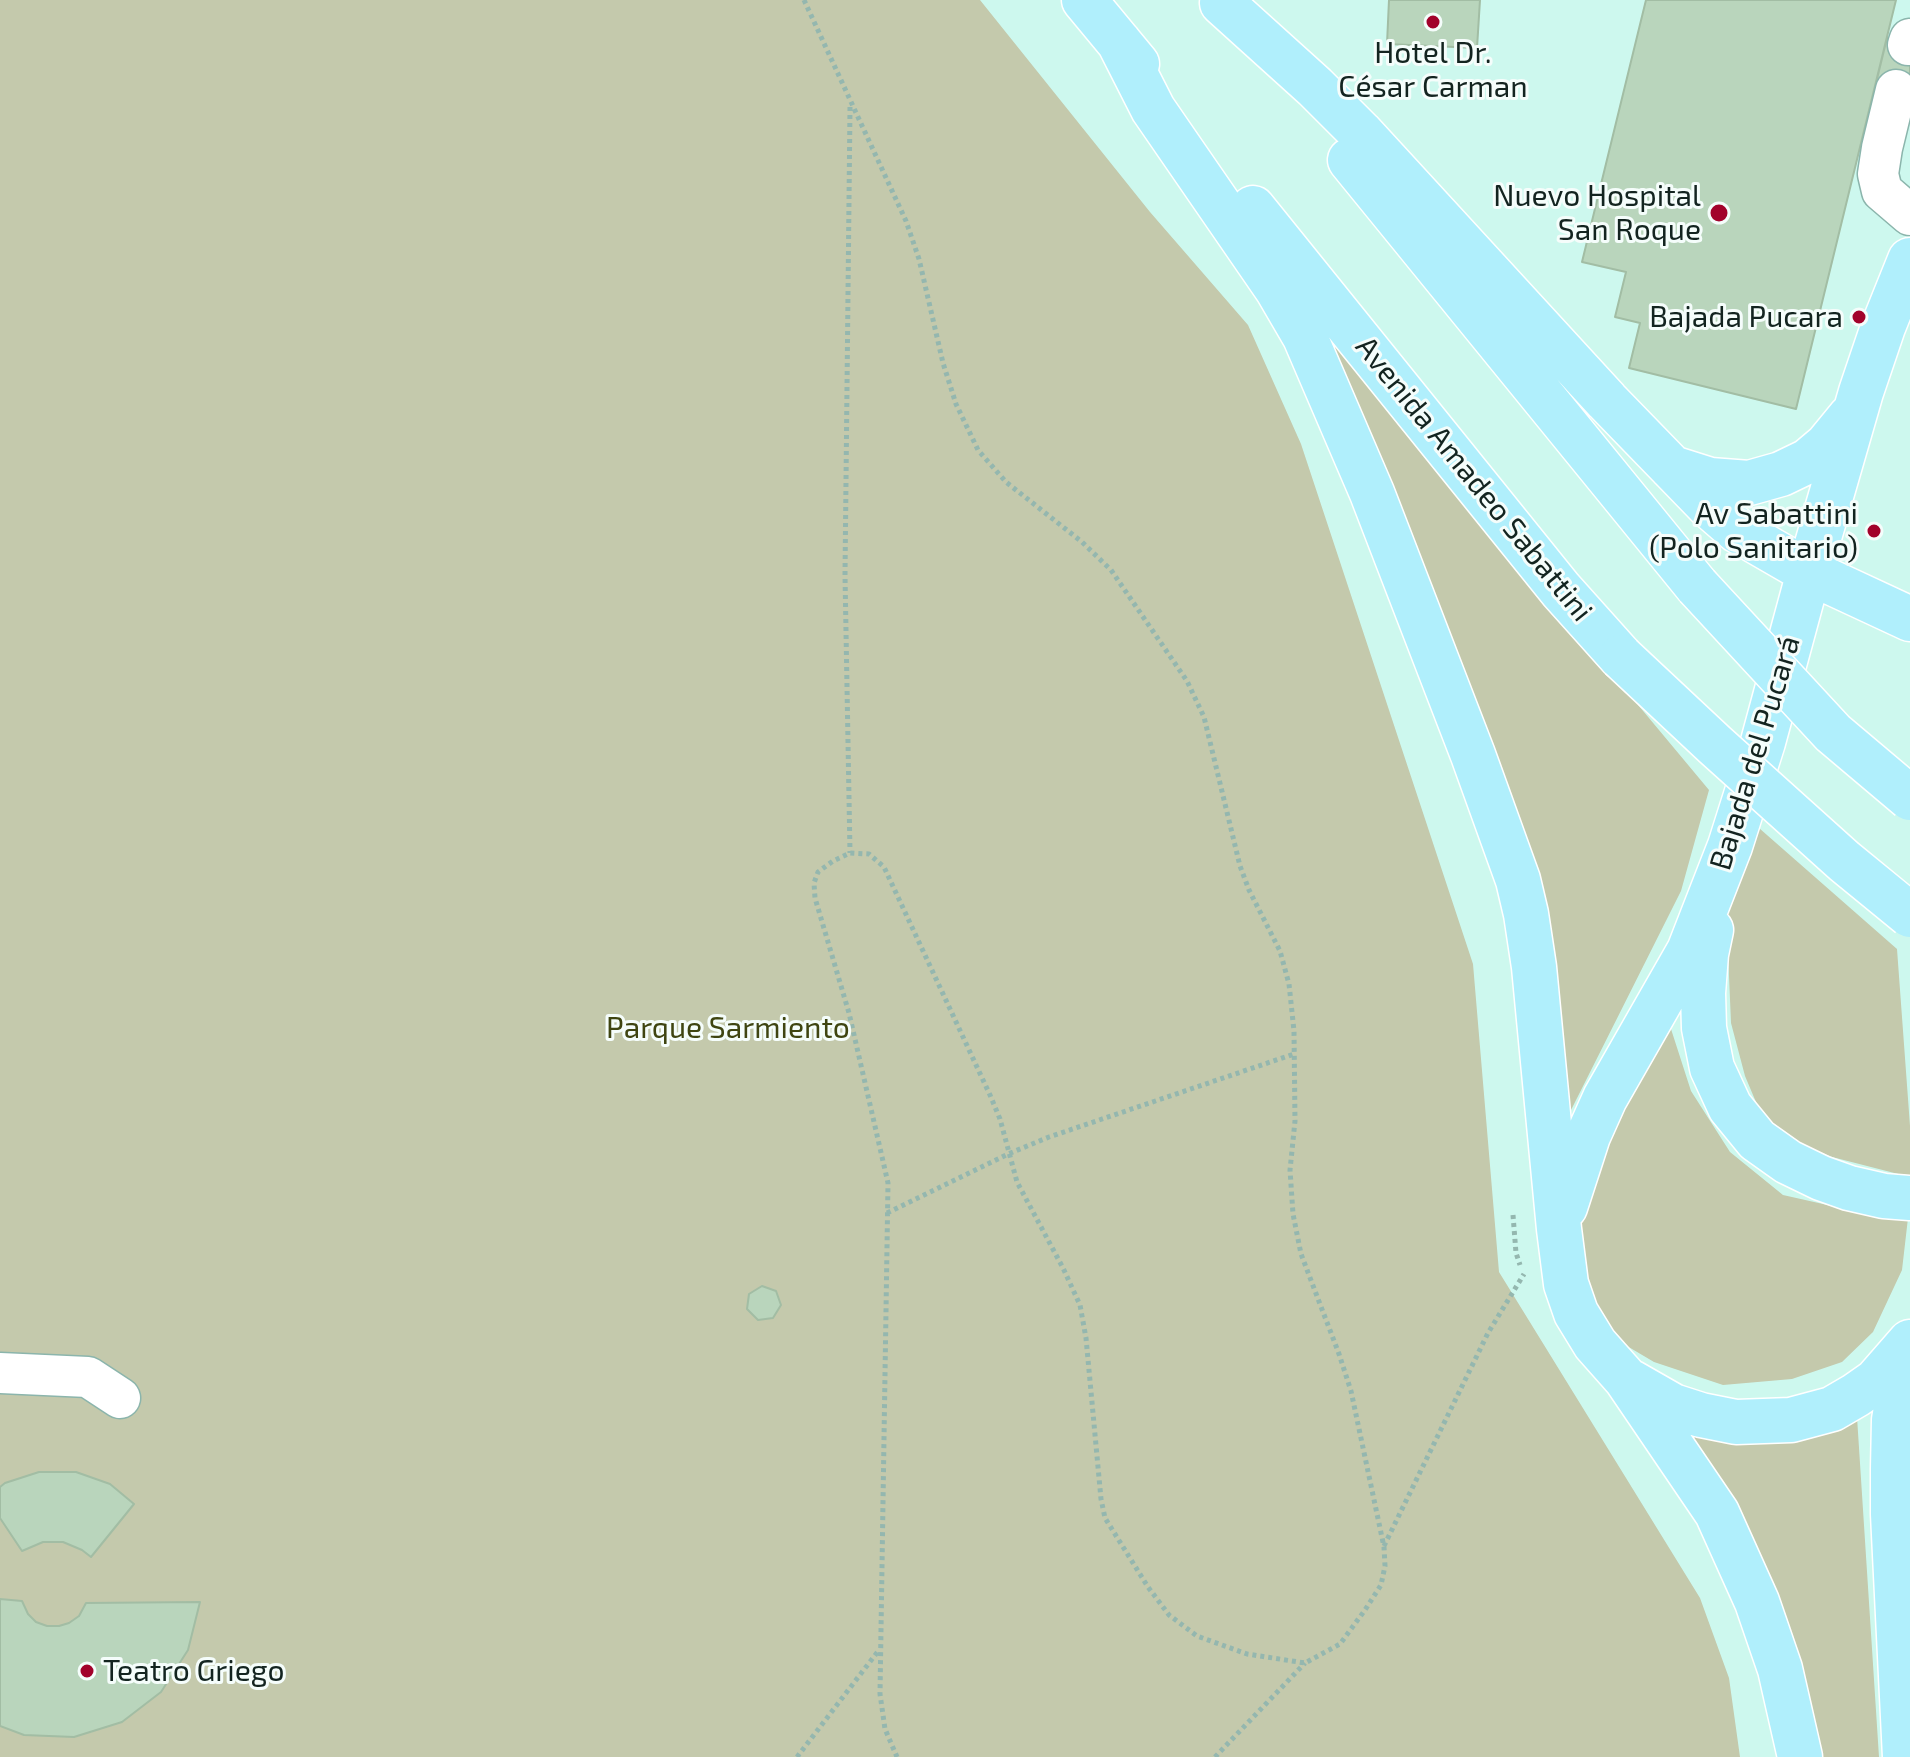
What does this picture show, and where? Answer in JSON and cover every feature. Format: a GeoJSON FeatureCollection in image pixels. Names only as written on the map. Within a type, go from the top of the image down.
{"type":"FeatureCollection","features":[{"type":"Feature","properties":{"kind":"main road","name":"Avenida Amadeo Sabattini"},"geometry":{"type":"LineString","coordinates":[[1084,0],[1551,578],[1621,657],[1844,861],[1910,915]]}},
{"type":"Feature","properties":{"kind":"main road"},"geometry":{"type":"LineString","coordinates":[[1221,1],[1360,132],[1708,505],[1738,531],[1809,572],[1910,619]]}},
{"type":"Feature","properties":{"kind":"main road"},"geometry":{"type":"LineString","coordinates":[[1221,1],[1697,586],[1833,733],[1910,798]]}},
{"type":"Feature","properties":{"kind":"main road"},"geometry":{"type":"LineString","coordinates":[[1119,42],[1153,109],[1277,289],[1305,337],[1372,493],[1518,880],[1534,967],[1566,1284],[1576,1313],[1595,1344],[1626,1379],[1717,1513],[1757,1602],[1780,1669],[1800,1757]]}},
{"type":"Feature","properties":{"kind":"main road","name":"Bajada del Pucará"},"geometry":{"type":"LineString","coordinates":[[1559,1229],[1588,1136],[1605,1098],[1689,951],[1730,846],[1763,742],[1856,409],[1883,327],[1910,260]]}},
{"type":"Feature","properties":{"kind":"main road"},"geometry":{"type":"LineString","coordinates":[[1670,467],[1710,480],[1749,483],[1781,474],[1808,461],[1827,445],[1856,409]]}},
{"type":"Feature","properties":{"kind":"main road"},"geometry":{"type":"LineString","coordinates":[[1730,846],[1706,954],[1703,993],[1704,1028],[1712,1068],[1730,1107],[1757,1140],[1788,1162],[1849,1188],[1910,1198]]}},
{"type":"Feature","properties":{"kind":"main road"},"geometry":{"type":"LineString","coordinates":[[1626,1379],[1673,1406],[1701,1415],[1736,1422],[1791,1420],[1832,1409],[1856,1395],[1876,1381],[1910,1345]]}},
{"type":"Feature","properties":{"kind":"main road"},"geometry":{"type":"LineString","coordinates":[[1905,1757],[1893,1469],[1894,1420],[1910,1345]]}},
{"type":"Feature","properties":{"kind":"lane"},"geometry":{"type":"LineString","coordinates":[[1896,90],[1878,174],[1882,191],[1910,215]]}},
{"type":"Feature","properties":{"kind":"lane"},"geometry":{"type":"LineString","coordinates":[[0,1373],[88,1377],[120,1398]]}},
{"type":"Feature","properties":{"kind":"path"},"geometry":{"type":"LineString","coordinates":[[804,0],[906,221],[919,259],[943,363],[956,404],[978,450],[1006,482],[1082,542],[1111,570],[1187,681],[1204,717],[1240,866],[1280,951],[1289,984],[1294,1031],[1295,1121],[1290,1170],[1293,1214],[1301,1254],[1351,1391],[1384,1547],[1385,1566],[1381,1585],[1340,1644],[1305,1663],[1215,1757]]}},
{"type":"Feature","properties":{"kind":"path"},"geometry":{"type":"LineString","coordinates":[[850,102],[845,575],[850,853]]}},
{"type":"Feature","properties":{"kind":"path"},"geometry":{"type":"LineString","coordinates":[[897,1757],[885,1729],[880,1694],[888,1183],[849,1013],[815,898],[814,883],[818,872],[850,853],[869,854],[884,867],[990,1095],[1000,1119],[1017,1182],[1080,1305],[1105,1518],[1169,1615],[1197,1636],[1247,1654],[1305,1663]]}},
{"type":"Feature","properties":{"kind":"path"},"geometry":{"type":"LineString","coordinates":[[887,1213],[1049,1137],[1294,1054]]}},
{"type":"Feature","properties":{"kind":"path"},"geometry":{"type":"LineString","coordinates":[[1513,1207],[1516,1253],[1525,1286]]}},
{"type":"Feature","properties":{"kind":"path"},"geometry":{"type":"LineString","coordinates":[[1384,1547],[1488,1333],[1523,1276],[1559,1229]]}},
{"type":"Feature","properties":{"kind":"path"},"geometry":{"type":"LineString","coordinates":[[797,1757],[880,1649]]}},
{"type":"Feature","properties":{"kind":"green space","name":"Parque Sarmiento"},"geometry":{"type":"Polygon","coordinates":[[[0,0],[980,0],[1150,212],[1248,325],[1301,444],[1473,964],[1499,1272],[1700,1598],[1729,1678],[1740,1757],[0,1757],[0,0]]]}},
{"type":"Feature","properties":{"kind":"green space"},"geometry":{"type":"Polygon","coordinates":[[[1298,289],[1398,417],[1709,790],[1681,891],[1563,1126],[1549,974],[1298,289]]]}},
{"type":"Feature","properties":{"kind":"green space"},"geometry":{"type":"Polygon","coordinates":[[[1751,821],[1897,949],[1910,1126],[1910,1177],[1832,1157],[1793,1141],[1761,1114],[1745,1076],[1731,1023],[1727,918],[1751,821]]]}},
{"type":"Feature","properties":{"kind":"green space"},"geometry":{"type":"Polygon","coordinates":[[[1671,1029],[1691,1091],[1730,1152],[1783,1195],[1854,1211],[1908,1218],[1902,1270],[1873,1332],[1842,1362],[1792,1379],[1723,1385],[1654,1362],[1605,1333],[1577,1259],[1584,1196],[1614,1121],[1671,1029]]]}},
{"type":"Feature","properties":{"kind":"green space"},"geometry":{"type":"Polygon","coordinates":[[[1857,1417],[1879,1757],[1822,1757],[1792,1652],[1685,1431],[1857,1417]]]}},
{"type":"Feature","properties":{"kind":"building","name":"Hotel Dr. César Carman"},"geometry":{"type":"Polygon","coordinates":[[[1389,0],[1480,0],[1477,48],[1387,44],[1389,0]]]}},
{"type":"Feature","properties":{"kind":"building","name":"Nuevo Hospital San Roque"},"geometry":{"type":"Polygon","coordinates":[[[1646,0],[1896,0],[1796,409],[1629,368],[1640,323],[1615,317],[1626,272],[1582,262],[1646,0]]]}},
{"type":"Feature","properties":{"kind":"building"},"geometry":{"type":"Polygon","coordinates":[[[1887,38],[1910,45],[1910,94],[1876,83],[1887,38]]]}},
{"type":"Feature","properties":{"kind":"building"},"geometry":{"type":"Polygon","coordinates":[[[762,1286],[776,1291],[781,1305],[773,1318],[758,1320],[747,1309],[749,1294],[762,1286]]]}},
{"type":"Feature","properties":{"kind":"building"},"geometry":{"type":"Polygon","coordinates":[[[39,1472],[76,1472],[110,1484],[134,1504],[91,1557],[63,1542],[43,1542],[22,1551],[0,1518],[0,1487],[39,1472]]]}},
{"type":"Feature","properties":{"kind":"building","name":"Teatro Griego"},"geometry":{"type":"Polygon","coordinates":[[[0,1599],[22,1601],[36,1622],[47,1626],[69,1623],[79,1616],[86,1603],[200,1602],[188,1650],[161,1692],[122,1722],[74,1737],[24,1735],[0,1726],[0,1599]]]}},
{"type":"Feature","properties":{"kind":"place","name":"Hotel Dr. César Carman"},"geometry":{"type":"Point","coordinates":[1433,22]}},
{"type":"Feature","properties":{"kind":"place","name":"Nuevo Hospital San Roque"},"geometry":{"type":"Point","coordinates":[1719,213]}},
{"type":"Feature","properties":{"kind":"place","name":"Bajada Pucara"},"geometry":{"type":"Point","coordinates":[1859,317]}},
{"type":"Feature","properties":{"kind":"place","name":"Av Sabattini (Polo Sanitario)"},"geometry":{"type":"Point","coordinates":[1874,531]}},
{"type":"Feature","properties":{"kind":"place","name":"Teatro Griego"},"geometry":{"type":"Point","coordinates":[87,1671]}}]}
